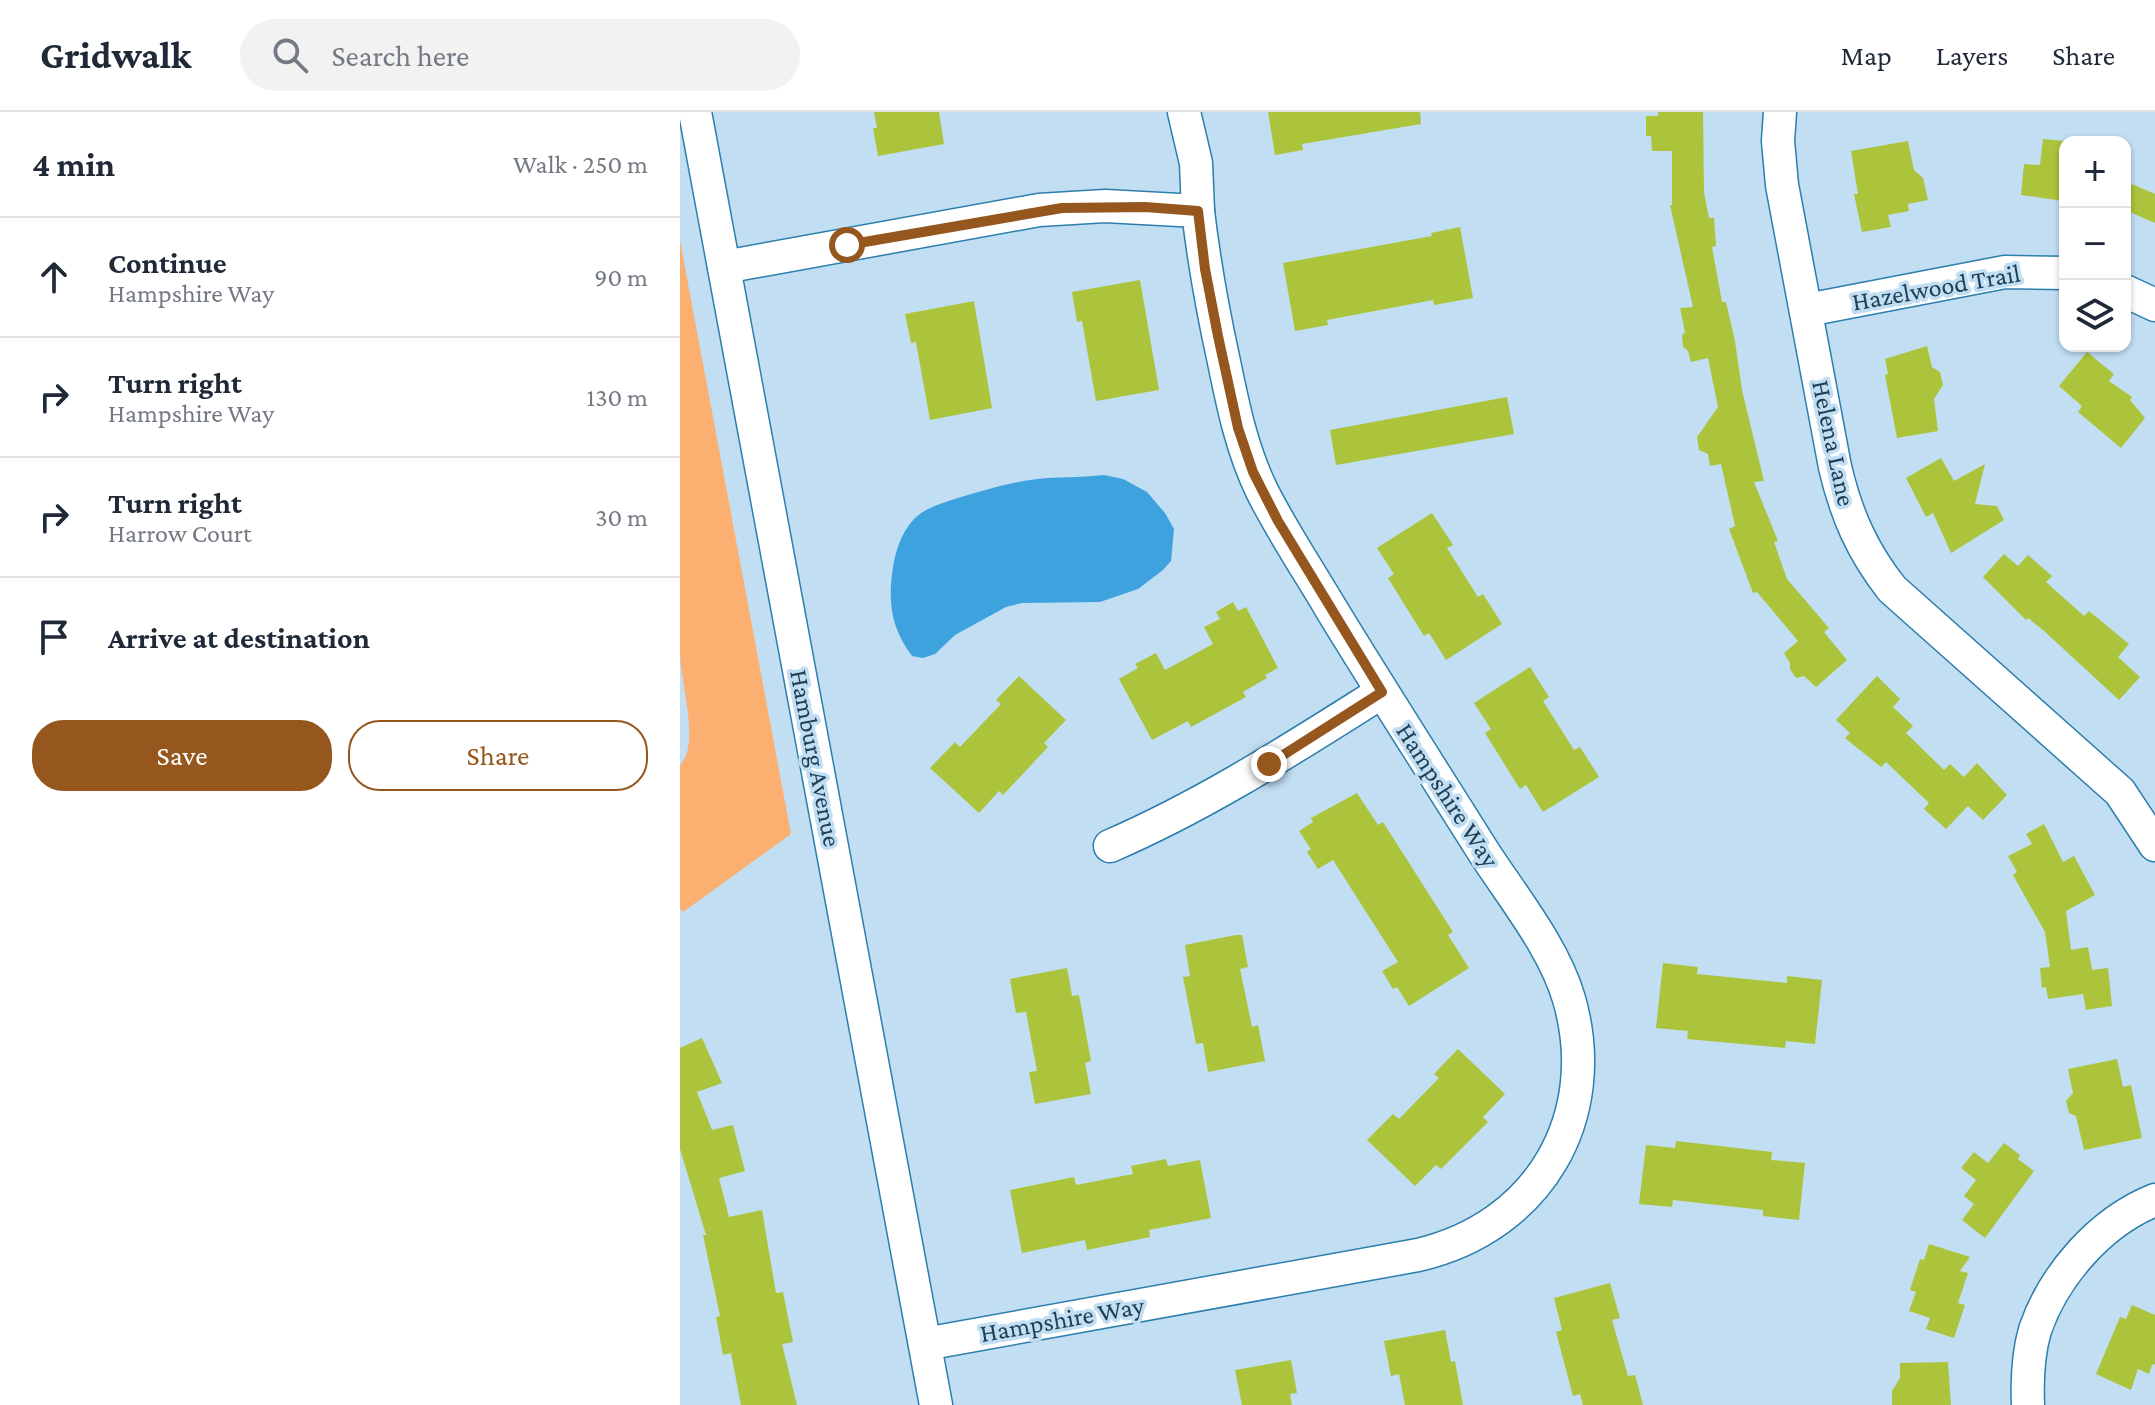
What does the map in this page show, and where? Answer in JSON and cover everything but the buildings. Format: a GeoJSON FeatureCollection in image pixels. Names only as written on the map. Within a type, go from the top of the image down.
{"type":"FeatureCollection","features":[{"type":"Feature","properties":{"kind":"street","name":"Hamburg Avenue"},"geometry":{"type":"LineString","coordinates":[[695,112],[936,1405]]}},
{"type":"Feature","properties":{"kind":"street","name":"Hampshire Way"},"geometry":{"type":"LineString","coordinates":[[925,1344],[1433,1251],[1471,1236],[1500,1219],[1540,1180],[1564,1137],[1577,1097],[1578,1041],[1564,984],[1278,521],[1253,472],[1238,428],[1205,269],[1196,163],[1184,112]]}},
{"type":"Feature","properties":{"kind":"street","name":"Helena Lane"},"geometry":{"type":"LineString","coordinates":[[1780,112],[1779,163],[1841,495],[1856,534],[1872,564],[1904,601],[2120,792],[2155,845]]}},
{"type":"Feature","properties":{"kind":"street"},"geometry":{"type":"LineString","coordinates":[[724,267],[1039,210],[1105,206],[1198,211]]}},
{"type":"Feature","properties":{"kind":"street","name":"Hazelwood Trail"},"geometry":{"type":"LineString","coordinates":[[1807,310],[2005,272],[2059,273]]}},
{"type":"Feature","properties":{"kind":"street"},"geometry":{"type":"LineString","coordinates":[[2131,294],[2155,305]]}},
{"type":"Feature","properties":{"kind":"street"},"geometry":{"type":"LineString","coordinates":[[1110,846],[1167,821],[1235,784],[1382,692]]}},
{"type":"Feature","properties":{"kind":"street"},"geometry":{"type":"LineString","coordinates":[[2028,1405],[2029,1367],[2035,1331],[2058,1285],[2079,1256],[2105,1230],[2155,1200]]}},
{"type":"Feature","properties":{"kind":"shaded area"},"geometry":{"type":"Polygon","coordinates":[[[680,241],[791,834],[683,912],[680,909],[680,765],[689,743],[689,728],[680,652],[680,241]]]}},
{"type":"Feature","properties":{"kind":"water"},"geometry":{"type":"Polygon","coordinates":[[[1104,475],[1123,479],[1147,492],[1165,513],[1174,529],[1171,561],[1163,570],[1138,589],[1100,602],[1022,603],[1006,607],[955,635],[935,654],[923,658],[912,656],[896,628],[891,597],[896,552],[914,519],[941,504],[1003,485],[1036,479],[1104,475]]]}},
{"type":"Feature","properties":{"kind":"route"},"geometry":{"type":"LineString","coordinates":[[847,245],[1039,210],[1105,206],[1198,211],[1218,336],[1238,428],[1253,472],[1278,521],[1382,692],[1269,764]]}}]}
